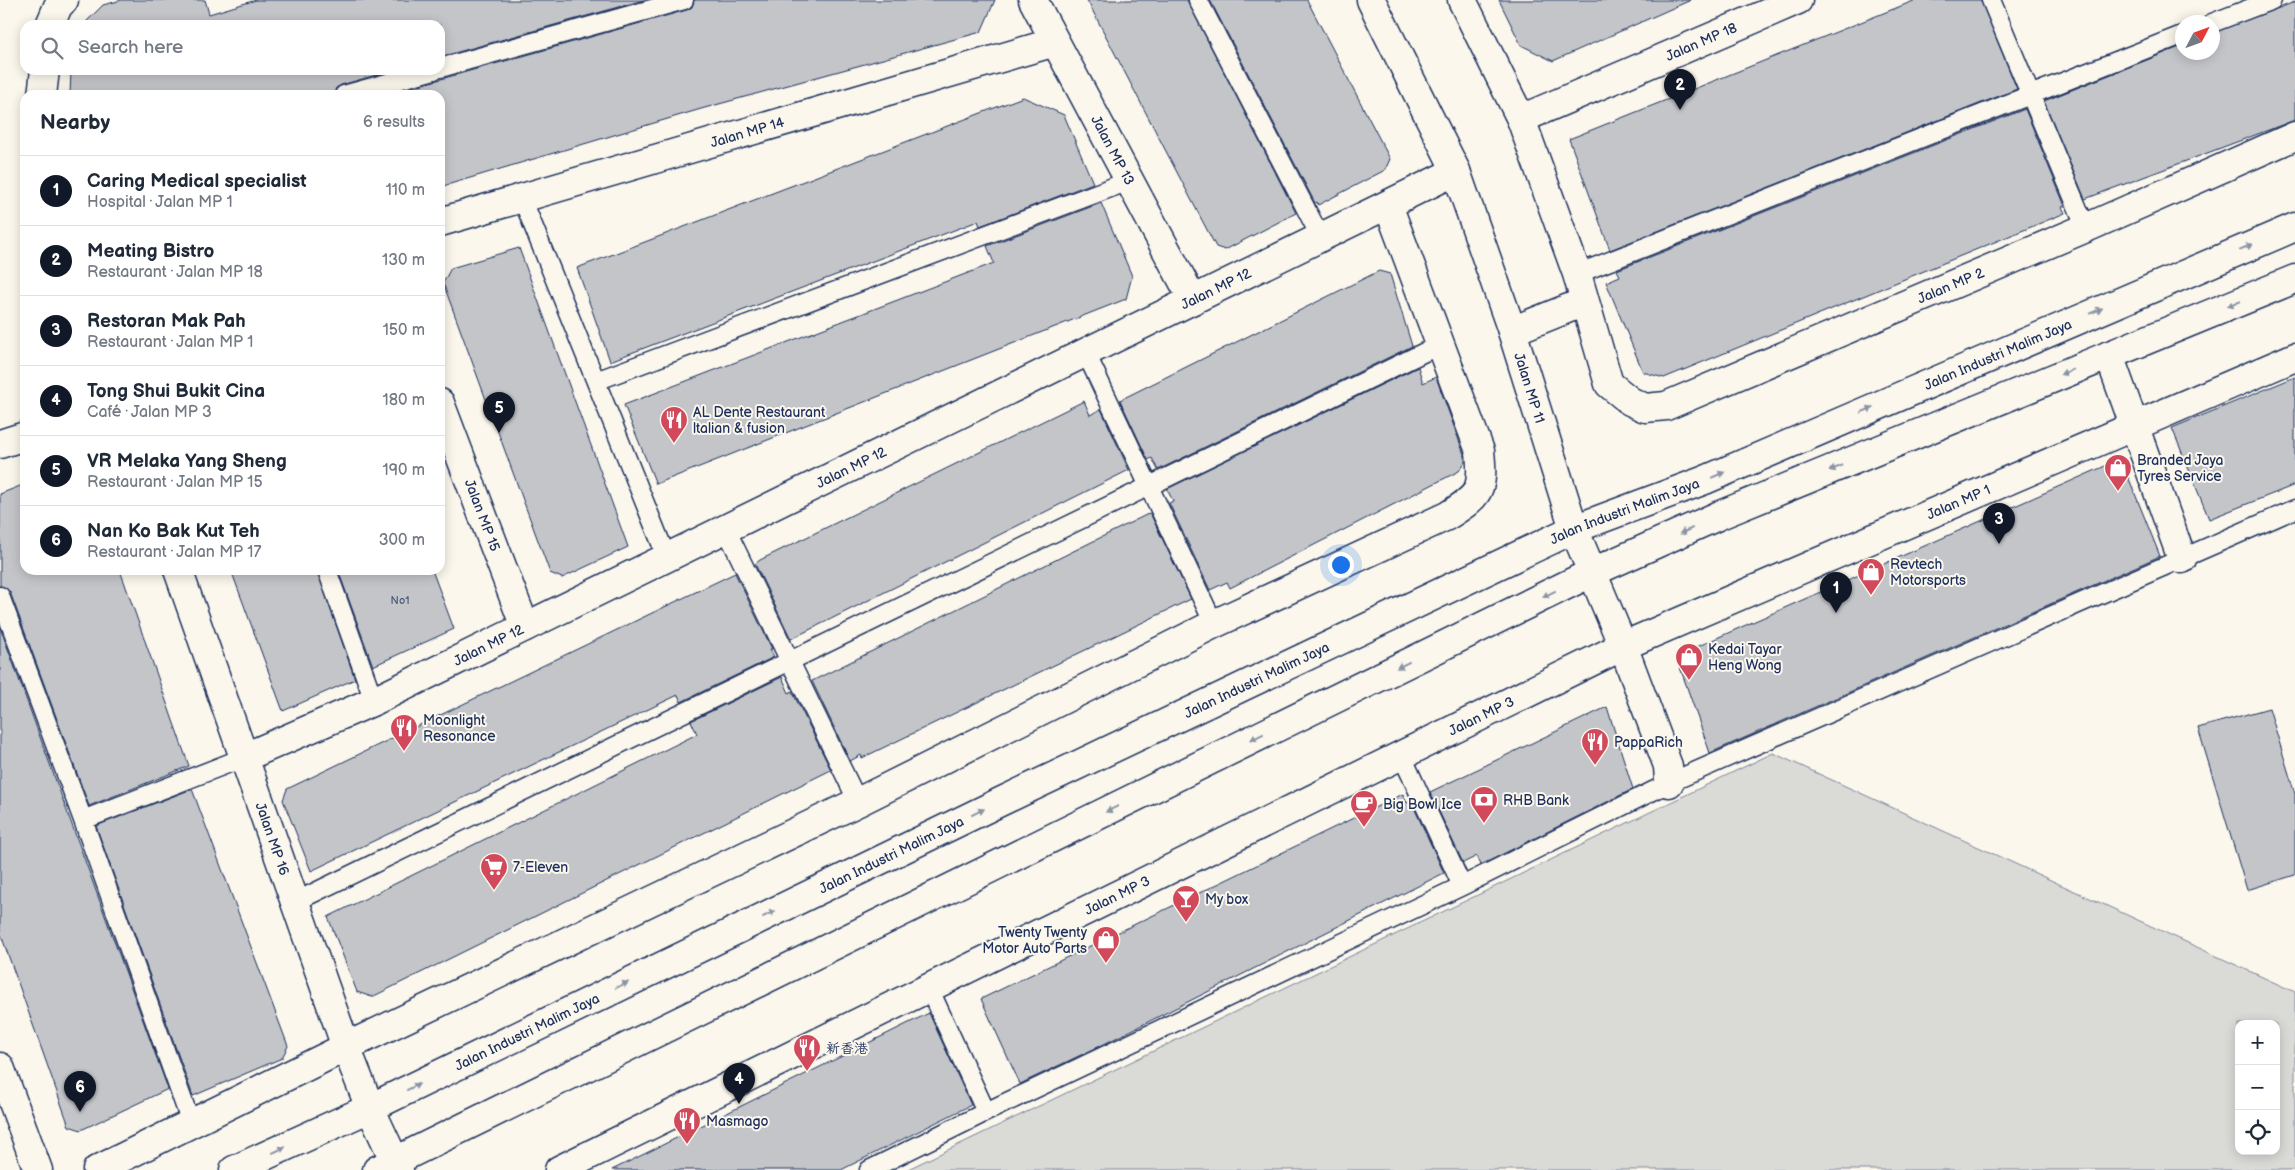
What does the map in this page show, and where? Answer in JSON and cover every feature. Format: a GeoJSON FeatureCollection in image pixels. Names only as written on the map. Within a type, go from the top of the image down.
{"type":"FeatureCollection","features":[{"type":"Feature","properties":{"kind":"street"},"geometry":{"type":"LineString","coordinates":[[52,20],[58,6],[64,0]]}},
{"type":"Feature","properties":{"kind":"street","name":"Jalan MP 13"},"geometry":{"type":"LineString","coordinates":[[1033,0],[1194,300]]}},
{"type":"Feature","properties":{"kind":"street","name":"Jalan MP 11"},"geometry":{"type":"LineString","coordinates":[[1371,0],[1456,171],[1512,331],[1574,529],[1623,646],[1668,766],[1669,783]]}},
{"type":"Feature","properties":{"kind":"street"},"geometry":{"type":"LineString","coordinates":[[1462,0],[1521,119],[1577,274],[1584,302],[1512,331]]}},
{"type":"Feature","properties":{"kind":"street","name":"Jalan MP 18"},"geometry":{"type":"LineString","coordinates":[[1521,119],[1798,0]]}},
{"type":"Feature","properties":{"kind":"street","name":"Jalan MP 14"},"geometry":{"type":"LineString","coordinates":[[445,221],[1055,42]]}},
{"type":"Feature","properties":{"kind":"street"},"geometry":{"type":"LineString","coordinates":[[43,90],[44,75]]}},
{"type":"Feature","properties":{"kind":"street","name":"Jalan MP 2"},"geometry":{"type":"LineString","coordinates":[[1584,302],[1609,384],[1630,401],[1646,408],[1666,406],[2086,228],[2295,136]]}},
{"type":"Feature","properties":{"kind":"street","name":"Jalan MP 12"},"geometry":{"type":"LineString","coordinates":[[245,756],[374,701],[1456,171]]}},
{"type":"Feature","properties":{"kind":"street"},"geometry":{"type":"LineString","coordinates":[[97,1170],[346,1047],[858,802],[1214,624],[1447,516],[1472,500],[1483,477],[1480,451],[1388,205]]}},
{"type":"Feature","properties":{"kind":"street","name":"Jalan Industri Malim Jaya"},"geometry":{"type":"LineString","coordinates":[[234,1170],[370,1108],[991,806],[1574,529],[1705,480],[2295,227]]}},
{"type":"Feature","properties":{"kind":"street"},"geometry":{"type":"LineString","coordinates":[[390,1167],[1593,572],[1720,515],[2295,279]]}},
{"type":"Feature","properties":{"kind":"street"},"geometry":{"type":"LineString","coordinates":[[2109,355],[2182,559]]}},
{"type":"Feature","properties":{"kind":"street","name":"Jalan MP 1"},"geometry":{"type":"LineString","coordinates":[[1623,646],[2295,358]]}},
{"type":"Feature","properties":{"kind":"street","name":"Jalan MP 15"},"geometry":{"type":"LineString","coordinates":[[445,416],[525,627]]}},
{"type":"Feature","properties":{"kind":"street"},"geometry":{"type":"LineString","coordinates":[[0,444],[20,438]]}},
{"type":"Feature","properties":{"kind":"street","name":"Jalan MP 16"},"geometry":{"type":"LineString","coordinates":[[180,575],[390,1167]]}},
{"type":"Feature","properties":{"kind":"street","name":"Jalan MP 3"},"geometry":{"type":"LineString","coordinates":[[559,1170],[1623,646]]}},
{"type":"Feature","properties":{"kind":"street"},"geometry":{"type":"LineString","coordinates":[[0,1067],[38,1170]]}},
{"type":"Feature","properties":{"kind":"lane"},"geometry":{"type":"LineString","coordinates":[[445,67],[684,0]]}},
{"type":"Feature","properties":{"kind":"lane"},"geometry":{"type":"LineString","coordinates":[[1198,0],[1321,238]]}},
{"type":"Feature","properties":{"kind":"lane"},"geometry":{"type":"LineString","coordinates":[[1991,0],[2086,228]]}},
{"type":"Feature","properties":{"kind":"lane"},"geometry":{"type":"LineString","coordinates":[[2220,20],[2272,0]]}},
{"type":"Feature","properties":{"kind":"lane"},"geometry":{"type":"LineString","coordinates":[[1577,274],[2175,38]]}},
{"type":"Feature","properties":{"kind":"lane"},"geometry":{"type":"LineString","coordinates":[[362,90],[416,75]]}},
{"type":"Feature","properties":{"kind":"lane"},"geometry":{"type":"LineString","coordinates":[[596,381],[1129,181]]}},
{"type":"Feature","properties":{"kind":"lane"},"geometry":{"type":"LineString","coordinates":[[522,198],[667,558]]}},
{"type":"Feature","properties":{"kind":"lane"},"geometry":{"type":"LineString","coordinates":[[295,902],[1440,345]]}},
{"type":"Feature","properties":{"kind":"lane"},"geometry":{"type":"LineString","coordinates":[[1086,353],[1151,487],[1214,624]]}},
{"type":"Feature","properties":{"kind":"lane"},"geometry":{"type":"LineString","coordinates":[[869,1170],[986,1112],[1462,886],[1669,783],[2295,509]]}},
{"type":"Feature","properties":{"kind":"lane"},"geometry":{"type":"LineString","coordinates":[[726,529],[858,802]]}},
{"type":"Feature","properties":{"kind":"lane"},"geometry":{"type":"LineString","coordinates":[[329,575],[374,701]]}},
{"type":"Feature","properties":{"kind":"lane"},"geometry":{"type":"LineString","coordinates":[[0,596],[83,820],[191,1123]]}},
{"type":"Feature","properties":{"kind":"lane"},"geometry":{"type":"LineString","coordinates":[[1401,754],[1462,886]]}},
{"type":"Feature","properties":{"kind":"lane"},"geometry":{"type":"LineString","coordinates":[[83,820],[245,756]]}},
{"type":"Feature","properties":{"kind":"lane"},"geometry":{"type":"LineString","coordinates":[[929,988],[986,1112]]}},
{"type":"Feature","properties":{"kind":"shaded area"},"geometry":{"type":"Polygon","coordinates":[[[1773,753],[2295,992],[2295,1170],[906,1170],[1773,753]]]}},
{"type":"Feature","properties":{"kind":"building"},"geometry":{"type":"Polygon","coordinates":[[[122,0],[205,0],[209,14],[256,0],[644,0],[445,56],[445,20],[88,20],[103,5],[122,0]]]}},
{"type":"Feature","properties":{"kind":"building"},"geometry":{"type":"Polygon","coordinates":[[[694,0],[995,0],[981,32],[701,109],[445,186],[445,90],[402,90],[687,10],[692,7],[694,0]]]}},
{"type":"Feature","properties":{"kind":"building"},"geometry":{"type":"Polygon","coordinates":[[[1087,0],[1187,0],[1296,213],[1225,250],[1216,247],[1087,0]]]}},
{"type":"Feature","properties":{"kind":"building"},"geometry":{"type":"Polygon","coordinates":[[[1210,0],[1307,0],[1390,159],[1385,170],[1318,205],[1317,202],[1315,203],[1210,0]]]}},
{"type":"Feature","properties":{"kind":"building"},"geometry":{"type":"Polygon","coordinates":[[[1499,0],[1691,0],[1553,61],[1521,45],[1499,0]]]}},
{"type":"Feature","properties":{"kind":"building"},"geometry":{"type":"Polygon","coordinates":[[[1916,0],[1981,0],[2017,89],[1610,250],[1569,139],[1916,0]]]}},
{"type":"Feature","properties":{"kind":"building"},"geometry":{"type":"Polygon","coordinates":[[[2295,2],[2295,120],[2085,199],[2044,101],[2175,49],[2175,60],[2220,60],[2220,30],[2295,2]]]}},
{"type":"Feature","properties":{"kind":"building"},"geometry":{"type":"Polygon","coordinates":[[[71,75],[376,75],[341,85],[335,90],[70,90],[71,75]]]}},
{"type":"Feature","properties":{"kind":"building"},"geometry":{"type":"Polygon","coordinates":[[[1023,97],[1064,115],[1093,183],[980,226],[978,221],[610,361],[577,268],[1023,97]]]}},
{"type":"Feature","properties":{"kind":"building"},"geometry":{"type":"Polygon","coordinates":[[[2025,109],[2065,206],[2062,207],[2065,213],[1664,378],[1643,372],[1606,282],[1620,276],[1617,270],[2025,109]]]}},
{"type":"Feature","properties":{"kind":"building"},"geometry":{"type":"Polygon","coordinates":[[[1101,203],[1132,276],[1126,299],[656,484],[624,405],[994,263],[987,246],[1101,203]]]}},
{"type":"Feature","properties":{"kind":"building"},"geometry":{"type":"Polygon","coordinates":[[[519,248],[628,547],[562,578],[550,573],[445,288],[445,279],[451,268],[519,248]]]}},
{"type":"Feature","properties":{"kind":"building"},"geometry":{"type":"Polygon","coordinates":[[[1379,271],[1390,274],[1412,346],[1158,470],[1152,458],[1148,460],[1120,400],[1379,271]]]}},
{"type":"Feature","properties":{"kind":"building"},"geometry":{"type":"Polygon","coordinates":[[[1418,367],[1423,383],[1436,377],[1465,457],[1465,462],[1459,471],[1230,588],[1227,582],[1210,590],[1169,503],[1173,501],[1167,489],[1418,367]]]}},
{"type":"Feature","properties":{"kind":"building"},"geometry":{"type":"Polygon","coordinates":[[[2295,377],[2295,485],[2209,519],[2172,428],[2295,377]]]}},
{"type":"Feature","properties":{"kind":"building"},"geometry":{"type":"Polygon","coordinates":[[[1084,401],[1090,415],[1101,409],[1129,470],[791,639],[755,564],[1084,401]]]}},
{"type":"Feature","properties":{"kind":"building"},"geometry":{"type":"Polygon","coordinates":[[[2121,459],[2160,556],[1710,753],[1676,656],[2121,459]]]}},
{"type":"Feature","properties":{"kind":"building"},"geometry":{"type":"Polygon","coordinates":[[[20,486],[20,575],[122,575],[189,766],[89,806],[10,592],[0,586],[0,494],[20,486]]]}},
{"type":"Feature","properties":{"kind":"building"},"geometry":{"type":"Polygon","coordinates":[[[1150,513],[1191,599],[862,758],[861,755],[850,761],[812,681],[1150,513]]]}},
{"type":"Feature","properties":{"kind":"building"},"geometry":{"type":"Polygon","coordinates":[[[735,573],[772,649],[770,649],[774,657],[681,702],[678,695],[311,871],[283,800],[287,789],[735,573]]]}},
{"type":"Feature","properties":{"kind":"building"},"geometry":{"type":"Polygon","coordinates":[[[233,575],[319,575],[355,679],[283,711],[233,575]]]}},
{"type":"Feature","properties":{"kind":"building"},"geometry":{"type":"Polygon","coordinates":[[[340,575],[434,575],[454,629],[373,666],[340,575]]]}},
{"type":"Feature","properties":{"kind":"building"},"geometry":{"type":"Polygon","coordinates":[[[0,627],[168,1089],[81,1130],[69,1126],[0,932],[0,627]]]}},
{"type":"Feature","properties":{"kind":"building"},"geometry":{"type":"Polygon","coordinates":[[[782,677],[789,693],[792,691],[831,770],[372,997],[357,992],[328,917],[697,734],[691,721],[782,677]]]}},
{"type":"Feature","properties":{"kind":"building"},"geometry":{"type":"Polygon","coordinates":[[[1607,707],[1633,789],[1481,865],[1477,856],[1463,863],[1430,792],[1607,707]]]}},
{"type":"Feature","properties":{"kind":"building"},"geometry":{"type":"Polygon","coordinates":[[[2269,708],[2295,794],[2295,875],[2247,890],[2198,728],[2269,708]]]}},
{"type":"Feature","properties":{"kind":"building"},"geometry":{"type":"Polygon","coordinates":[[[192,789],[288,1046],[282,1058],[193,1096],[96,826],[192,789]]]}},
{"type":"Feature","properties":{"kind":"building"},"geometry":{"type":"Polygon","coordinates":[[[1403,794],[1407,803],[1411,801],[1444,873],[1104,1044],[1020,1084],[981,999],[1403,794]]]}},
{"type":"Feature","properties":{"kind":"building"},"geometry":{"type":"Polygon","coordinates":[[[929,1013],[971,1105],[841,1170],[612,1170],[929,1013]]]}},
{"type":"Feature","properties":{"kind":"place","name":"Meating Bistro"},"geometry":{"type":"Point","coordinates":[1680,110]}},
{"type":"Feature","properties":{"kind":"place","name":"VR Melaka Yang Sheng"},"geometry":{"type":"Point","coordinates":[499,433]}},
{"type":"Feature","properties":{"kind":"place","name":"AL Dente Restaurant ltalian & fusion"},"geometry":{"type":"Point","coordinates":[674,444]}},
{"type":"Feature","properties":{"kind":"place","name":"Branded Jaya Tyres Service"},"geometry":{"type":"Point","coordinates":[2118,492]}},
{"type":"Feature","properties":{"kind":"place","name":"Restoran Mak Pah"},"geometry":{"type":"Point","coordinates":[1999,544]}},
{"type":"Feature","properties":{"kind":"place","name":"Revtech Motorsports"},"geometry":{"type":"Point","coordinates":[1871,596]}},
{"type":"Feature","properties":{"kind":"place","name":"Caring Medical specialist"},"geometry":{"type":"Point","coordinates":[1836,613]}},
{"type":"Feature","properties":{"kind":"place","name":"Kedai Tayar Heng Wong"},"geometry":{"type":"Point","coordinates":[1689,681]}},
{"type":"Feature","properties":{"kind":"place","name":"Moonlight Resonance"},"geometry":{"type":"Point","coordinates":[404,752]}},
{"type":"Feature","properties":{"kind":"place","name":"PappaRich"},"geometry":{"type":"Point","coordinates":[1595,766]}},
{"type":"Feature","properties":{"kind":"place","name":"RHB Bank"},"geometry":{"type":"Point","coordinates":[1484,824]}},
{"type":"Feature","properties":{"kind":"place","name":"Big Bowl Ice"},"geometry":{"type":"Point","coordinates":[1364,828]}},
{"type":"Feature","properties":{"kind":"place","name":"7-Eleven"},"geometry":{"type":"Point","coordinates":[494,891]}},
{"type":"Feature","properties":{"kind":"place","name":"My box"},"geometry":{"type":"Point","coordinates":[1186,923]}},
{"type":"Feature","properties":{"kind":"place","name":"Twenty Twenty Motor Auto Parts"},"geometry":{"type":"Point","coordinates":[1106,964]}},
{"type":"Feature","properties":{"kind":"place","name":"新香港"},"geometry":{"type":"Point","coordinates":[807,1072]}},
{"type":"Feature","properties":{"kind":"place","name":"Tong Shui Bukit Cina"},"geometry":{"type":"Point","coordinates":[739,1104]}},
{"type":"Feature","properties":{"kind":"place","name":"Nan Ko Bak Kut Teh"},"geometry":{"type":"Point","coordinates":[80,1112]}},
{"type":"Feature","properties":{"kind":"place","name":"Masmago"},"geometry":{"type":"Point","coordinates":[687,1145]}}]}
